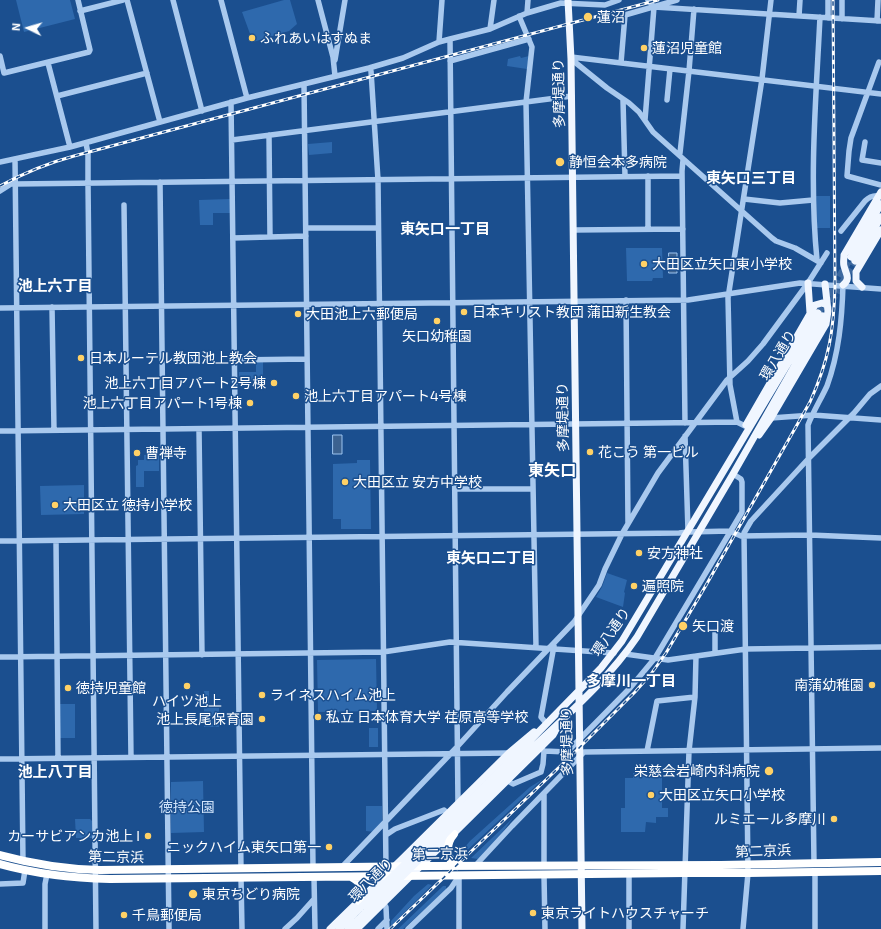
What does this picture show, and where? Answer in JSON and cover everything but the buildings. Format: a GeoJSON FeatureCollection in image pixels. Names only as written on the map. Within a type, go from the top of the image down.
{"type":"FeatureCollection","features":[{"type":"Feature","properties":{"kind":"highway"},"geometry":{"type":"LineString","coordinates":[[454,834],[449,841],[448,850],[450,859],[456,866]]}},
{"type":"Feature","properties":{"kind":"highway","name":"第二京浜"},"geometry":{"type":"LineString","coordinates":[[0,855],[23,861],[59,867],[96,870],[544,866],[629,874],[685,869]]}},
{"type":"Feature","properties":{"kind":"highway","name":"第二京浜"},"geometry":{"type":"LineString","coordinates":[[748,869],[814,863],[881,862]]}},
{"type":"Feature","properties":{"kind":"highway","name":"第二京浜"},"geometry":{"type":"LineString","coordinates":[[0,864],[47,874],[96,879],[544,875],[581,870],[748,869],[815,872],[881,871]]}},
{"type":"Feature","properties":{"kind":"highway"},"geometry":{"type":"LineString","coordinates":[[351,877],[358,881],[362,888],[360,901]]}},
{"type":"Feature","properties":{"kind":"main road","name":"多摩堤通り"},"geometry":{"type":"LineString","coordinates":[[568,1],[572,96],[582,929]]}},
{"type":"Feature","properties":{"kind":"main road"},"geometry":{"type":"LineString","coordinates":[[843,285],[848,279],[844,265],[844,255],[880,194]]}},
{"type":"Feature","properties":{"kind":"main road"},"geometry":{"type":"LineString","coordinates":[[845,269],[852,271],[881,204]]}},
{"type":"Feature","properties":{"kind":"main road"},"geometry":{"type":"LineString","coordinates":[[862,287],[857,283],[855,262],[881,217]]}},
{"type":"Feature","properties":{"kind":"main road"},"geometry":{"type":"LineString","coordinates":[[855,262],[881,230]]}},
{"type":"Feature","properties":{"kind":"main road"},"geometry":{"type":"LineString","coordinates":[[808,283],[810,313]]}},
{"type":"Feature","properties":{"kind":"main road"},"geometry":{"type":"LineString","coordinates":[[744,454],[753,445],[771,418],[826,324],[828,317],[825,284]]}},
{"type":"Feature","properties":{"kind":"main road"},"geometry":{"type":"LineString","coordinates":[[737,449],[745,426],[810,313],[816,305],[827,305]]}},
{"type":"Feature","properties":{"kind":"main road","name":"環八通り"},"geometry":{"type":"LineString","coordinates":[[339,929],[356,917],[516,755],[614,653],[630,629],[737,449],[821,314],[733,474],[625,654],[609,674],[560,722],[516,755]]}},
{"type":"Feature","properties":{"kind":"main road"},"geometry":{"type":"LineString","coordinates":[[357,929],[508,781],[542,750],[560,722]]}},
{"type":"Feature","properties":{"kind":"main road"},"geometry":{"type":"LineString","coordinates":[[330,929],[371,890],[390,867],[458,804],[516,755]]}},
{"type":"Feature","properties":{"kind":"main road","name":"環八通り"},"geometry":{"type":"LineString","coordinates":[[348,929],[356,917]]}},
{"type":"Feature","properties":{"kind":"street"},"geometry":{"type":"LineString","coordinates":[[0,56],[4,72],[48,63],[89,52],[90,47],[78,0]]}},
{"type":"Feature","properties":{"kind":"street"},"geometry":{"type":"LineString","coordinates":[[80,11],[123,0]]}},
{"type":"Feature","properties":{"kind":"street"},"geometry":{"type":"LineString","coordinates":[[127,0],[160,122]]}},
{"type":"Feature","properties":{"kind":"street"},"geometry":{"type":"LineString","coordinates":[[173,0],[202,111]]}},
{"type":"Feature","properties":{"kind":"street"},"geometry":{"type":"LineString","coordinates":[[221,0],[247,98]]}},
{"type":"Feature","properties":{"kind":"street"},"geometry":{"type":"LineString","coordinates":[[318,0],[333,57],[335,76]]}},
{"type":"Feature","properties":{"kind":"street"},"geometry":{"type":"LineString","coordinates":[[334,66],[345,0]]}},
{"type":"Feature","properties":{"kind":"street"},"geometry":{"type":"LineString","coordinates":[[439,42],[442,0]]}},
{"type":"Feature","properties":{"kind":"street"},"geometry":{"type":"LineString","coordinates":[[490,29],[494,0]]}},
{"type":"Feature","properties":{"kind":"street"},"geometry":{"type":"LineString","coordinates":[[527,13],[528,0]]}},
{"type":"Feature","properties":{"kind":"street"},"geometry":{"type":"LineString","coordinates":[[0,162],[86,143],[247,98],[369,68],[402,58],[439,42],[490,29],[527,13],[568,1],[595,2],[606,5],[619,0]]}},
{"type":"Feature","properties":{"kind":"street"},"geometry":{"type":"LineString","coordinates":[[648,0],[654,6],[879,21],[878,0]]}},
{"type":"Feature","properties":{"kind":"street"},"geometry":{"type":"LineString","coordinates":[[621,63],[625,15],[677,0]]}},
{"type":"Feature","properties":{"kind":"street"},"geometry":{"type":"LineString","coordinates":[[737,422],[730,378],[728,294],[762,79],[771,0]]}},
{"type":"Feature","properties":{"kind":"street"},"geometry":{"type":"LineString","coordinates":[[799,16],[800,0]]}},
{"type":"Feature","properties":{"kind":"street"},"geometry":{"type":"LineString","coordinates":[[828,0],[828,18]]}},
{"type":"Feature","properties":{"kind":"street"},"geometry":{"type":"LineString","coordinates":[[842,0],[842,19]]}},
{"type":"Feature","properties":{"kind":"street"},"geometry":{"type":"LineString","coordinates":[[645,120],[654,6]]}},
{"type":"Feature","properties":{"kind":"street"},"geometry":{"type":"LineString","coordinates":[[679,155],[689,71],[694,9]]}},
{"type":"Feature","properties":{"kind":"street"},"geometry":{"type":"LineString","coordinates":[[519,16],[532,47],[526,102],[536,647]]}},
{"type":"Feature","properties":{"kind":"street"},"geometry":{"type":"LineString","coordinates":[[819,262],[813,200],[813,138],[820,17]]}},
{"type":"Feature","properties":{"kind":"street"},"geometry":{"type":"LineString","coordinates":[[450,39],[458,804]]}},
{"type":"Feature","properties":{"kind":"street"},"geometry":{"type":"LineString","coordinates":[[450,61],[528,39]]}},
{"type":"Feature","properties":{"kind":"street"},"geometry":{"type":"LineString","coordinates":[[571,58],[881,94]]}},
{"type":"Feature","properties":{"kind":"street"},"geometry":{"type":"LineString","coordinates":[[571,58],[639,112],[653,132],[776,241],[795,248],[819,262]]}},
{"type":"Feature","properties":{"kind":"street"},"geometry":{"type":"LineString","coordinates":[[879,62],[851,138],[847,176],[881,185]]}},
{"type":"Feature","properties":{"kind":"street"},"geometry":{"type":"LineString","coordinates":[[48,63],[70,147]]}},
{"type":"Feature","properties":{"kind":"street"},"geometry":{"type":"LineString","coordinates":[[667,100],[670,69]]}},
{"type":"Feature","properties":{"kind":"street"},"geometry":{"type":"LineString","coordinates":[[371,71],[378,180],[385,822],[390,867]]}},
{"type":"Feature","properties":{"kind":"street"},"geometry":{"type":"LineString","coordinates":[[57,96],[147,73]]}},
{"type":"Feature","properties":{"kind":"street"},"geometry":{"type":"LineString","coordinates":[[304,84],[313,868]]}},
{"type":"Feature","properties":{"kind":"street"},"geometry":{"type":"LineString","coordinates":[[232,140],[572,96]]}},
{"type":"Feature","properties":{"kind":"street"},"geometry":{"type":"LineString","coordinates":[[624,100],[625,176]]}},
{"type":"Feature","properties":{"kind":"street"},"geometry":{"type":"LineString","coordinates":[[232,102],[241,869]]}},
{"type":"Feature","properties":{"kind":"street"},"geometry":{"type":"LineString","coordinates":[[270,135],[270,236]]}},
{"type":"Feature","properties":{"kind":"street"},"geometry":{"type":"LineString","coordinates":[[865,142],[862,160],[881,163]]}},
{"type":"Feature","properties":{"kind":"street"},"geometry":{"type":"LineString","coordinates":[[86,143],[88,154],[90,306],[96,929]]}},
{"type":"Feature","properties":{"kind":"street"},"geometry":{"type":"LineString","coordinates":[[15,159],[23,861]]}},
{"type":"Feature","properties":{"kind":"street"},"geometry":{"type":"LineString","coordinates":[[684,160],[682,162],[682,176],[685,423]]}},
{"type":"Feature","properties":{"kind":"street"},"geometry":{"type":"LineString","coordinates":[[648,176],[648,229]]}},
{"type":"Feature","properties":{"kind":"street"},"geometry":{"type":"LineString","coordinates":[[0,191],[11,184],[682,176]]}},
{"type":"Feature","properties":{"kind":"street"},"geometry":{"type":"LineString","coordinates":[[160,182],[169,929]]}},
{"type":"Feature","properties":{"kind":"street"},"geometry":{"type":"LineString","coordinates":[[841,231],[864,201],[869,197],[880,194]]}},
{"type":"Feature","properties":{"kind":"street"},"geometry":{"type":"LineString","coordinates":[[744,199],[780,203],[813,200]]}},
{"type":"Feature","properties":{"kind":"street"},"geometry":{"type":"LineString","coordinates":[[124,205],[131,757]]}},
{"type":"Feature","properties":{"kind":"street"},"geometry":{"type":"LineString","coordinates":[[306,228],[378,228]]}},
{"type":"Feature","properties":{"kind":"street"},"geometry":{"type":"LineString","coordinates":[[573,230],[683,229]]}},
{"type":"Feature","properties":{"kind":"street"},"geometry":{"type":"LineString","coordinates":[[233,238],[306,236]]}},
{"type":"Feature","properties":{"kind":"street"},"geometry":{"type":"LineString","coordinates":[[341,868],[450,754],[506,692],[574,622],[599,584],[622,534],[658,473],[727,380],[748,361],[763,344],[808,283],[819,262],[827,253]]}},
{"type":"Feature","properties":{"kind":"street"},"geometry":{"type":"LineString","coordinates":[[0,308],[684,300],[800,283],[881,289]]}},
{"type":"Feature","properties":{"kind":"street"},"geometry":{"type":"LineString","coordinates":[[814,863],[808,425],[827,386],[835,358],[840,336],[843,285]]}},
{"type":"Feature","properties":{"kind":"street"},"geometry":{"type":"LineString","coordinates":[[626,300],[628,523]]}},
{"type":"Feature","properties":{"kind":"street"},"geometry":{"type":"LineString","coordinates":[[52,307],[54,430]]}},
{"type":"Feature","properties":{"kind":"street"},"geometry":{"type":"LineString","coordinates":[[235,360],[307,359]]}},
{"type":"Feature","properties":{"kind":"street"},"geometry":{"type":"LineString","coordinates":[[743,929],[748,869],[744,533],[751,521],[809,458],[850,418],[870,394],[881,386]]}},
{"type":"Feature","properties":{"kind":"street"},"geometry":{"type":"LineString","coordinates":[[771,418],[813,415],[881,420]]}},
{"type":"Feature","properties":{"kind":"street"},"geometry":{"type":"LineString","coordinates":[[0,431],[737,422],[745,426]]}},
{"type":"Feature","properties":{"kind":"street"},"geometry":{"type":"LineString","coordinates":[[200,429],[202,655]]}},
{"type":"Feature","properties":{"kind":"street"},"geometry":{"type":"LineString","coordinates":[[684,436],[688,532]]}},
{"type":"Feature","properties":{"kind":"street"},"geometry":{"type":"LineString","coordinates":[[508,781],[513,784],[541,772],[543,764],[542,750],[567,752],[630,688],[655,658],[742,509],[742,482],[741,479],[733,474]]}},
{"type":"Feature","properties":{"kind":"street"},"geometry":{"type":"LineString","coordinates":[[455,490],[532,489]]}},
{"type":"Feature","properties":{"kind":"street"},"geometry":{"type":"LineString","coordinates":[[0,541],[622,534],[679,533],[699,531],[730,531],[740,536],[810,535],[881,538]]}},
{"type":"Feature","properties":{"kind":"street"},"geometry":{"type":"LineString","coordinates":[[56,541],[58,758]]}},
{"type":"Feature","properties":{"kind":"street"},"geometry":{"type":"LineString","coordinates":[[714,633],[715,653]]}},
{"type":"Feature","properties":{"kind":"street"},"geometry":{"type":"LineString","coordinates":[[0,657],[383,652],[456,642],[536,647],[552,646],[614,653]]}},
{"type":"Feature","properties":{"kind":"street"},"geometry":{"type":"LineString","coordinates":[[546,723],[540,717],[552,646]]}},
{"type":"Feature","properties":{"kind":"street"},"geometry":{"type":"LineString","coordinates":[[625,654],[668,660],[746,649],[881,647]]}},
{"type":"Feature","properties":{"kind":"street"},"geometry":{"type":"LineString","coordinates":[[683,929],[689,751],[695,697],[696,656]]}},
{"type":"Feature","properties":{"kind":"street"},"geometry":{"type":"LineString","coordinates":[[648,751],[657,701],[695,697]]}},
{"type":"Feature","properties":{"kind":"street"},"geometry":{"type":"LineString","coordinates":[[474,866],[584,752],[881,748]]}},
{"type":"Feature","properties":{"kind":"street"},"geometry":{"type":"LineString","coordinates":[[0,758],[385,754],[516,755]]}},
{"type":"Feature","properties":{"kind":"street"},"geometry":{"type":"LineString","coordinates":[[544,794],[544,866]]}},
{"type":"Feature","properties":{"kind":"street"},"geometry":{"type":"LineString","coordinates":[[386,835],[395,829],[444,810],[448,814]]}},
{"type":"Feature","properties":{"kind":"street"},"geometry":{"type":"LineString","coordinates":[[0,884],[23,883],[26,870]]}},
{"type":"Feature","properties":{"kind":"street"},"geometry":{"type":"LineString","coordinates":[[815,872],[815,929]]}},
{"type":"Feature","properties":{"kind":"street"},"geometry":{"type":"LineString","coordinates":[[45,929],[47,874]]}},
{"type":"Feature","properties":{"kind":"street"},"geometry":{"type":"LineString","coordinates":[[629,874],[629,929]]}},
{"type":"Feature","properties":{"kind":"street"},"geometry":{"type":"LineString","coordinates":[[544,875],[545,929]]}},
{"type":"Feature","properties":{"kind":"street"},"geometry":{"type":"LineString","coordinates":[[408,929],[451,888],[459,876]]}},
{"type":"Feature","properties":{"kind":"street"},"geometry":{"type":"LineString","coordinates":[[459,876],[459,929]]}},
{"type":"Feature","properties":{"kind":"street"},"geometry":{"type":"LineString","coordinates":[[314,877],[315,929]]}},
{"type":"Feature","properties":{"kind":"street"},"geometry":{"type":"LineString","coordinates":[[241,878],[242,929]]}},
{"type":"Feature","properties":{"kind":"street"},"geometry":{"type":"LineString","coordinates":[[371,890],[386,907],[387,929]]}},
{"type":"Feature","properties":{"kind":"street"},"geometry":{"type":"LineString","coordinates":[[285,929],[314,899]]}},
{"type":"Feature","properties":{"kind":"street"},"geometry":{"type":"LineString","coordinates":[[378,929],[387,920]]}},
{"type":"Feature","properties":{"kind":"green space"},"geometry":{"type":"Polygon","coordinates":[[[16,0],[70,0],[75,19],[24,32],[16,0]]]}},
{"type":"Feature","properties":{"kind":"green space"},"geometry":{"type":"Polygon","coordinates":[[[284,0],[290,0],[297,24],[289,31],[253,42],[242,12],[284,0]]]}},
{"type":"Feature","properties":{"kind":"green space"},"geometry":{"type":"Polygon","coordinates":[[[520,56],[521,58],[529,56],[527,69],[507,66],[508,59],[520,56]]]}},
{"type":"Feature","properties":{"kind":"green space"},"geometry":{"type":"Polygon","coordinates":[[[332,142],[332,153],[309,155],[308,144],[332,142]]]}},
{"type":"Feature","properties":{"kind":"green space"},"geometry":{"type":"Polygon","coordinates":[[[816,196],[830,196],[830,228],[817,228],[816,196]]]}},
{"type":"Feature","properties":{"kind":"green space"},"geometry":{"type":"Polygon","coordinates":[[[230,199],[230,213],[213,213],[213,225],[200,225],[199,200],[230,199]]]}},
{"type":"Feature","properties":{"kind":"green space"},"geometry":{"type":"Polygon","coordinates":[[[626,248],[662,248],[663,278],[653,278],[652,281],[627,281],[626,248]]]}},
{"type":"Feature","properties":{"kind":"green space"},"geometry":{"type":"Polygon","coordinates":[[[256,361],[263,361],[263,383],[239,382],[239,372],[256,372],[256,361]]]}},
{"type":"Feature","properties":{"kind":"green space"},"geometry":{"type":"Polygon","coordinates":[[[159,454],[159,471],[144,471],[144,487],[136,487],[136,466],[138,465],[138,460],[144,460],[144,455],[159,454]]]}},
{"type":"Feature","properties":{"kind":"green space"},"geometry":{"type":"Polygon","coordinates":[[[357,460],[370,460],[371,529],[341,529],[341,519],[333,519],[333,464],[357,463],[357,460]]]}},
{"type":"Feature","properties":{"kind":"green space"},"geometry":{"type":"Polygon","coordinates":[[[84,485],[84,514],[41,515],[40,486],[84,485]]]}},
{"type":"Feature","properties":{"kind":"green space"},"geometry":{"type":"Polygon","coordinates":[[[607,573],[627,580],[624,592],[623,607],[596,597],[602,587],[607,573]]]}},
{"type":"Feature","properties":{"kind":"green space"},"geometry":{"type":"Polygon","coordinates":[[[376,659],[377,711],[318,712],[317,660],[376,659]]]}},
{"type":"Feature","properties":{"kind":"green space"},"geometry":{"type":"Polygon","coordinates":[[[204,691],[209,691],[209,705],[219,705],[219,727],[204,727],[204,691]]]}},
{"type":"Feature","properties":{"kind":"green space"},"geometry":{"type":"Polygon","coordinates":[[[60,704],[75,704],[75,738],[60,738],[60,704]]]}},
{"type":"Feature","properties":{"kind":"green space"},"geometry":{"type":"Polygon","coordinates":[[[369,728],[378,728],[378,747],[369,747],[369,728]]]}},
{"type":"Feature","properties":{"kind":"green space"},"geometry":{"type":"Polygon","coordinates":[[[633,773],[642,773],[643,776],[662,776],[662,808],[668,808],[668,817],[656,817],[656,823],[646,822],[645,832],[621,832],[621,808],[625,808],[625,778],[633,778],[633,773]]]}},
{"type":"Feature","properties":{"kind":"green space"},"geometry":{"type":"Polygon","coordinates":[[[543,779],[460,857],[459,854],[470,841],[530,787],[543,779]]]}},
{"type":"Feature","properties":{"kind":"green space","name":"徳持公園"},"geometry":{"type":"Polygon","coordinates":[[[203,781],[204,832],[171,833],[171,782],[203,781]]]}},
{"type":"Feature","properties":{"kind":"green space"},"geometry":{"type":"Polygon","coordinates":[[[366,806],[382,806],[382,824],[374,832],[366,831],[366,806]]]}},
{"type":"Feature","properties":{"kind":"green space"},"geometry":{"type":"Polygon","coordinates":[[[513,818],[493,845],[483,855],[478,859],[471,858],[513,818]]]}},
{"type":"Feature","properties":{"kind":"green space"},"geometry":{"type":"Polygon","coordinates":[[[75,819],[90,819],[92,821],[92,838],[76,838],[75,819]]]}},
{"type":"Feature","properties":{"kind":"green space"},"geometry":{"type":"Polygon","coordinates":[[[428,884],[432,885],[391,926],[391,921],[414,896],[428,884]]]}},
{"type":"Feature","properties":{"kind":"green space"},"geometry":{"type":"Polygon","coordinates":[[[443,886],[446,886],[446,890],[403,929],[398,929],[443,886]]]}},
{"type":"Feature","properties":{"kind":"shaded area"},"geometry":{"type":"Polygon","coordinates":[[[669,253],[677,253],[677,273],[669,273],[669,253]]]}},
{"type":"Feature","properties":{"kind":"shaded area"},"geometry":{"type":"Polygon","coordinates":[[[333,435],[342,435],[342,454],[333,454],[333,435]]]}},
{"type":"Feature","properties":{"kind":"tunnel"},"geometry":{"type":"LineString","coordinates":[[818,313],[851,257]]}},
{"type":"Feature","properties":{"kind":"tunnel"},"geometry":{"type":"LineString","coordinates":[[826,311],[855,261]]}},
{"type":"Feature","properties":{"kind":"railway"},"geometry":{"type":"LineString","coordinates":[[0,186],[36,169],[74,156],[658,0]]}},
{"type":"Feature","properties":{"kind":"railway"},"geometry":{"type":"LineString","coordinates":[[390,929],[576,751],[651,674],[666,653],[705,587],[810,402],[822,372],[832,331],[835,285],[833,0]]}},
{"type":"Feature","properties":{"kind":"place","name":"蓮沼"},"geometry":{"type":"Point","coordinates":[588,17]}},
{"type":"Feature","properties":{"kind":"place","name":"ふれあいはすぬま"},"geometry":{"type":"Point","coordinates":[252,38]}},
{"type":"Feature","properties":{"kind":"place","name":"蓮沼児童館"},"geometry":{"type":"Point","coordinates":[644,48]}},
{"type":"Feature","properties":{"kind":"place","name":"静恒会本多病院"},"geometry":{"type":"Point","coordinates":[560,162]}},
{"type":"Feature","properties":{"kind":"place","name":"大田区立矢口東小学校"},"geometry":{"type":"Point","coordinates":[644,264]}},
{"type":"Feature","properties":{"kind":"place","name":"日本キリスト教団 蒲田新生教会"},"geometry":{"type":"Point","coordinates":[464,312]}},
{"type":"Feature","properties":{"kind":"place","name":"大田池上六郵便局"},"geometry":{"type":"Point","coordinates":[298,314]}},
{"type":"Feature","properties":{"kind":"place","name":"矢口幼稚園"},"geometry":{"type":"Point","coordinates":[437,321]}},
{"type":"Feature","properties":{"kind":"place","name":"日本ルーテル教団池上教会"},"geometry":{"type":"Point","coordinates":[81,358]}},
{"type":"Feature","properties":{"kind":"place","name":"池上六丁目アパート2号棟"},"geometry":{"type":"Point","coordinates":[274,383]}},
{"type":"Feature","properties":{"kind":"place","name":"池上六丁目アパート4号棟"},"geometry":{"type":"Point","coordinates":[296,396]}},
{"type":"Feature","properties":{"kind":"place","name":"池上六丁目アパート1号棟"},"geometry":{"type":"Point","coordinates":[250,403]}},
{"type":"Feature","properties":{"kind":"place","name":"花こう 第一ビル"},"geometry":{"type":"Point","coordinates":[590,452]}},
{"type":"Feature","properties":{"kind":"place","name":"曹禅寺"},"geometry":{"type":"Point","coordinates":[137,453]}},
{"type":"Feature","properties":{"kind":"place","name":"大田区立 安方中学校"},"geometry":{"type":"Point","coordinates":[345,482]}},
{"type":"Feature","properties":{"kind":"place","name":"大田区立 徳持小学校"},"geometry":{"type":"Point","coordinates":[55,505]}},
{"type":"Feature","properties":{"kind":"place","name":"安方神社"},"geometry":{"type":"Point","coordinates":[639,553]}},
{"type":"Feature","properties":{"kind":"place","name":"遍照院"},"geometry":{"type":"Point","coordinates":[634,586]}},
{"type":"Feature","properties":{"kind":"place","name":"矢口渡"},"geometry":{"type":"Point","coordinates":[683,626]}},
{"type":"Feature","properties":{"kind":"place","name":"南蒲幼稚園"},"geometry":{"type":"Point","coordinates":[872,685]}},
{"type":"Feature","properties":{"kind":"place","name":"ハイツ池上"},"geometry":{"type":"Point","coordinates":[187,686]}},
{"type":"Feature","properties":{"kind":"place","name":"徳持児童館"},"geometry":{"type":"Point","coordinates":[68,688]}},
{"type":"Feature","properties":{"kind":"place","name":"ライネスハイム池上"},"geometry":{"type":"Point","coordinates":[262,695]}},
{"type":"Feature","properties":{"kind":"place","name":"私立 日本体育大学 荏原高等学校"},"geometry":{"type":"Point","coordinates":[318,717]}},
{"type":"Feature","properties":{"kind":"place","name":"池上長尾保育園"},"geometry":{"type":"Point","coordinates":[262,719]}},
{"type":"Feature","properties":{"kind":"place","name":"栄慈会岩崎内科病院"},"geometry":{"type":"Point","coordinates":[769,771]}},
{"type":"Feature","properties":{"kind":"place","name":"大田区立矢口小学校"},"geometry":{"type":"Point","coordinates":[651,795]}},
{"type":"Feature","properties":{"kind":"place","name":"ルミエール多摩川"},"geometry":{"type":"Point","coordinates":[834,819]}},
{"type":"Feature","properties":{"kind":"place","name":"カーサビアンカ池上 I"},"geometry":{"type":"Point","coordinates":[148,836]}},
{"type":"Feature","properties":{"kind":"place","name":"ニックハイム東矢口第一"},"geometry":{"type":"Point","coordinates":[329,847]}},
{"type":"Feature","properties":{"kind":"place","name":"東京ちどり病院"},"geometry":{"type":"Point","coordinates":[193,894]}},
{"type":"Feature","properties":{"kind":"place","name":"東京ライトハウスチャーチ"},"geometry":{"type":"Point","coordinates":[533,913]}},
{"type":"Feature","properties":{"kind":"place","name":"千鳥郵便局"},"geometry":{"type":"Point","coordinates":[124,915]}},
{"type":"Feature","properties":{"kind":"district","name":"東矢口三丁目"},"geometry":{"type":"Point","coordinates":[751,178]}},
{"type":"Feature","properties":{"kind":"district","name":"東矢口一丁目"},"geometry":{"type":"Point","coordinates":[445,229]}},
{"type":"Feature","properties":{"kind":"district","name":"池上六丁目"},"geometry":{"type":"Point","coordinates":[55,286]}},
{"type":"Feature","properties":{"kind":"district","name":"東矢口"},"geometry":{"type":"Point","coordinates":[552,471]}},
{"type":"Feature","properties":{"kind":"district","name":"東矢口二丁目"},"geometry":{"type":"Point","coordinates":[491,558]}},
{"type":"Feature","properties":{"kind":"district","name":"多摩川一丁目"},"geometry":{"type":"Point","coordinates":[631,681]}},
{"type":"Feature","properties":{"kind":"district","name":"池上八丁目"},"geometry":{"type":"Point","coordinates":[55,772]}}]}
